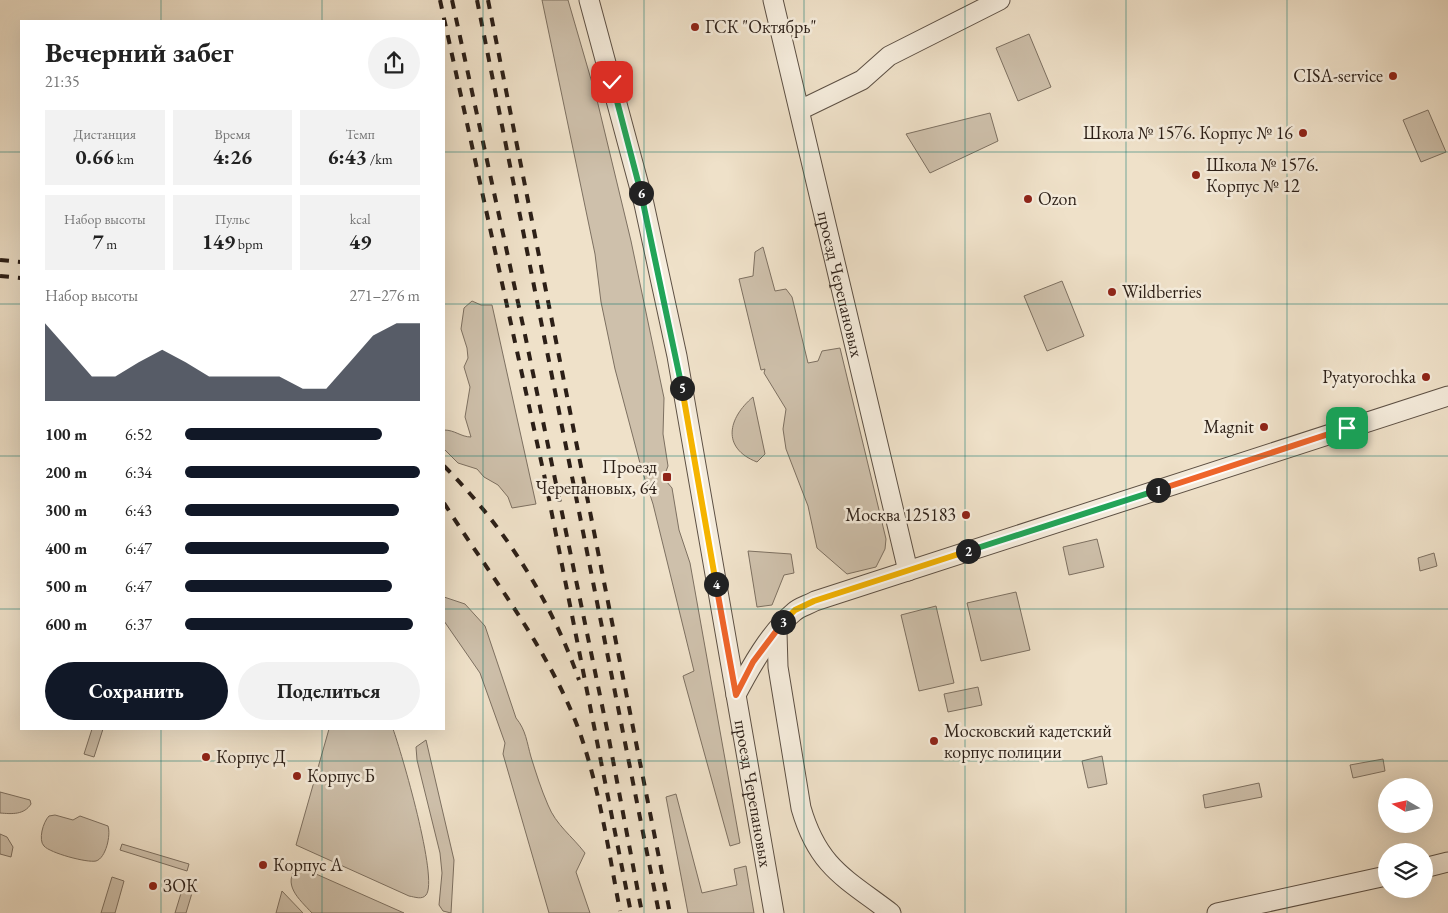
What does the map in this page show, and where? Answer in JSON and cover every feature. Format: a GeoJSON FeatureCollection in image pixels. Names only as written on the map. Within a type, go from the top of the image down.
{"type":"FeatureCollection","features":[{"type":"Feature","properties":{"kind":"street","name":"проезд Черепановых"},"geometry":{"type":"LineString","coordinates":[[589,0],[644,204],[672,337],[774,913]]}},
{"type":"Feature","properties":{"kind":"street","name":"проезд Черепановых"},"geometry":{"type":"LineString","coordinates":[[773,0],[908,570]]}},
{"type":"Feature","properties":{"kind":"street"},"geometry":{"type":"LineString","coordinates":[[800,110],[862,80],[890,56],[1000,0]]}},
{"type":"Feature","properties":{"kind":"street"},"geometry":{"type":"LineString","coordinates":[[736,695],[753,662],[776,632],[795,610],[808,604],[1448,396]]}},
{"type":"Feature","properties":{"kind":"street"},"geometry":{"type":"LineString","coordinates":[[776,632],[778,667],[801,808],[807,830],[823,858],[834,870],[891,913]]}},
{"type":"Feature","properties":{"kind":"street"},"geometry":{"type":"LineString","coordinates":[[1433,866],[1448,862]]}},
{"type":"Feature","properties":{"kind":"street"},"geometry":{"type":"LineString","coordinates":[[1217,913],[1241,910],[1378,878]]}},
{"type":"Feature","properties":{"kind":"shaded area"},"geometry":{"type":"Polygon","coordinates":[[[542,0],[568,0],[597,100],[631,241],[664,398],[663,434],[668,466],[665,474],[666,481],[672,488],[679,530],[690,563],[740,843],[730,846],[683,676],[694,671],[653,504],[641,467],[615,369],[601,302],[595,254],[542,0]]]}},
{"type":"Feature","properties":{"kind":"shaded area"},"geometry":{"type":"Polygon","coordinates":[[[1029,34],[1051,87],[1018,101],[996,48],[1029,34]]]}},
{"type":"Feature","properties":{"kind":"shaded area"},"geometry":{"type":"Polygon","coordinates":[[[1428,110],[1446,152],[1421,162],[1403,120],[1428,110]]]}},
{"type":"Feature","properties":{"kind":"shaded area"},"geometry":{"type":"Polygon","coordinates":[[[990,113],[998,141],[930,173],[906,134],[990,113]]]}},
{"type":"Feature","properties":{"kind":"shaded area"},"geometry":{"type":"Polygon","coordinates":[[[763,247],[775,291],[786,289],[792,297],[808,363],[818,361],[822,351],[840,348],[886,539],[885,549],[876,567],[847,574],[817,548],[808,506],[786,449],[783,429],[786,409],[764,373],[765,369],[761,370],[739,279],[753,276],[755,252],[763,247]]]}},
{"type":"Feature","properties":{"kind":"shaded area"},"geometry":{"type":"Polygon","coordinates":[[[1062,281],[1084,336],[1047,351],[1024,296],[1062,281]]]}},
{"type":"Feature","properties":{"kind":"shaded area"},"geometry":{"type":"Polygon","coordinates":[[[472,301],[481,305],[492,305],[536,504],[512,508],[508,497],[498,485],[484,477],[477,469],[458,463],[445,450],[445,430],[471,437],[465,417],[470,387],[464,367],[468,358],[467,348],[461,329],[464,308],[472,301]]]}},
{"type":"Feature","properties":{"kind":"shaded area"},"geometry":{"type":"Polygon","coordinates":[[[753,397],[765,454],[757,462],[745,456],[738,449],[733,441],[732,432],[738,414],[753,397]]]}},
{"type":"Feature","properties":{"kind":"shaded area"},"geometry":{"type":"Polygon","coordinates":[[[1097,539],[1104,567],[1069,575],[1063,547],[1097,539]]]}},
{"type":"Feature","properties":{"kind":"shaded area"},"geometry":{"type":"Polygon","coordinates":[[[748,551],[791,554],[794,573],[784,575],[772,605],[757,607],[748,551]]]}},
{"type":"Feature","properties":{"kind":"shaded area"},"geometry":{"type":"Polygon","coordinates":[[[1434,553],[1437,566],[1420,571],[1418,558],[1434,553]]]}},
{"type":"Feature","properties":{"kind":"shaded area"},"geometry":{"type":"Polygon","coordinates":[[[1016,592],[1030,650],[981,661],[967,603],[1016,592]]]}},
{"type":"Feature","properties":{"kind":"shaded area"},"geometry":{"type":"Polygon","coordinates":[[[445,597],[465,604],[485,626],[516,718],[524,732],[551,812],[585,853],[576,872],[590,913],[549,913],[503,754],[505,743],[480,673],[445,622],[445,597]]]}},
{"type":"Feature","properties":{"kind":"shaded area"},"geometry":{"type":"Polygon","coordinates":[[[936,606],[954,683],[919,691],[901,615],[936,606]]]}},
{"type":"Feature","properties":{"kind":"shaded area"},"geometry":{"type":"Polygon","coordinates":[[[978,687],[982,705],[948,712],[944,694],[978,687]]]}},
{"type":"Feature","properties":{"kind":"shaded area"},"geometry":{"type":"Polygon","coordinates":[[[92,730],[103,730],[94,757],[84,754],[92,730]]]}},
{"type":"Feature","properties":{"kind":"shaded area"},"geometry":{"type":"Polygon","coordinates":[[[329,730],[393,730],[410,787],[423,842],[429,884],[426,895],[418,898],[409,896],[296,845],[329,730]]]}},
{"type":"Feature","properties":{"kind":"shaded area"},"geometry":{"type":"Polygon","coordinates":[[[426,740],[454,860],[451,913],[443,911],[439,905],[442,873],[440,853],[417,760],[416,747],[426,740]]]}},
{"type":"Feature","properties":{"kind":"shaded area"},"geometry":{"type":"Polygon","coordinates":[[[1102,756],[1107,784],[1088,788],[1082,761],[1102,756]]]}},
{"type":"Feature","properties":{"kind":"shaded area"},"geometry":{"type":"Polygon","coordinates":[[[1383,759],[1385,771],[1353,778],[1350,765],[1383,759]]]}},
{"type":"Feature","properties":{"kind":"shaded area"},"geometry":{"type":"Polygon","coordinates":[[[1259,783],[1262,797],[1205,808],[1203,795],[1259,783]]]}},
{"type":"Feature","properties":{"kind":"shaded area"},"geometry":{"type":"Polygon","coordinates":[[[0,792],[30,800],[31,804],[21,812],[0,813],[0,792]]]}},
{"type":"Feature","properties":{"kind":"shaded area"},"geometry":{"type":"Polygon","coordinates":[[[676,794],[702,893],[737,885],[734,869],[746,866],[754,913],[688,913],[666,797],[676,794]]]}},
{"type":"Feature","properties":{"kind":"shaded area"},"geometry":{"type":"Polygon","coordinates":[[[55,815],[73,820],[80,816],[108,826],[109,835],[103,856],[96,861],[77,859],[53,852],[44,846],[41,840],[43,827],[49,816],[55,815]]]}},
{"type":"Feature","properties":{"kind":"shaded area"},"geometry":{"type":"Polygon","coordinates":[[[0,834],[7,837],[13,847],[11,857],[0,854],[0,834]]]}},
{"type":"Feature","properties":{"kind":"shaded area"},"geometry":{"type":"Polygon","coordinates":[[[122,844],[189,864],[187,871],[120,850],[122,844]]]}},
{"type":"Feature","properties":{"kind":"shaded area"},"geometry":{"type":"Polygon","coordinates":[[[298,866],[404,913],[312,913],[297,897],[292,885],[291,879],[298,866]]]}},
{"type":"Feature","properties":{"kind":"shaded area"},"geometry":{"type":"Polygon","coordinates":[[[112,877],[124,881],[115,913],[101,913],[112,877]]]}},
{"type":"Feature","properties":{"kind":"shaded area"},"geometry":{"type":"Polygon","coordinates":[[[182,890],[192,893],[186,913],[175,913],[182,890]]]}},
{"type":"Feature","properties":{"kind":"shaded area"},"geometry":{"type":"Polygon","coordinates":[[[282,891],[303,913],[276,913],[282,891]]]}},
{"type":"Feature","properties":{"kind":"railway"},"geometry":{"type":"LineString","coordinates":[[440,0],[444,20]]}},
{"type":"Feature","properties":{"kind":"railway"},"geometry":{"type":"LineString","coordinates":[[452,0],[524,330],[608,734],[642,913]]}},
{"type":"Feature","properties":{"kind":"railway"},"geometry":{"type":"LineString","coordinates":[[477,0],[659,913]]}},
{"type":"Feature","properties":{"kind":"railway"},"geometry":{"type":"LineString","coordinates":[[488,0],[670,913]]}},
{"type":"Feature","properties":{"kind":"railway"},"geometry":{"type":"LineString","coordinates":[[445,23],[545,479],[631,913]]}},
{"type":"Feature","properties":{"kind":"railway"},"geometry":{"type":"LineString","coordinates":[[0,260],[20,262]]}},
{"type":"Feature","properties":{"kind":"railway"},"geometry":{"type":"LineString","coordinates":[[0,276],[20,278]]}},
{"type":"Feature","properties":{"kind":"railway"},"geometry":{"type":"LineString","coordinates":[[445,467],[466,489],[506,539],[524,566],[555,621],[579,680]]}},
{"type":"Feature","properties":{"kind":"railway"},"geometry":{"type":"LineString","coordinates":[[445,505],[537,645],[569,705],[594,779],[620,911]]}},
{"type":"Feature","properties":{"kind":"place","name":"ГСК \"Октябрь\""},"geometry":{"type":"Point","coordinates":[695,27]}},
{"type":"Feature","properties":{"kind":"place","name":"CISA-service"},"geometry":{"type":"Point","coordinates":[1393,76]}},
{"type":"Feature","properties":{"kind":"place","name":"Школа № 1576. Корпус № 16"},"geometry":{"type":"Point","coordinates":[1303,133]}},
{"type":"Feature","properties":{"kind":"place","name":"Школа № 1576. Корпус № 12"},"geometry":{"type":"Point","coordinates":[1196,175]}},
{"type":"Feature","properties":{"kind":"place","name":"Ozon"},"geometry":{"type":"Point","coordinates":[1028,199]}},
{"type":"Feature","properties":{"kind":"place","name":"Wildberries"},"geometry":{"type":"Point","coordinates":[1112,292]}},
{"type":"Feature","properties":{"kind":"place","name":"Pyatyorochka"},"geometry":{"type":"Point","coordinates":[1426,377]}},
{"type":"Feature","properties":{"kind":"place","name":"Magnit"},"geometry":{"type":"Point","coordinates":[1264,427]}},
{"type":"Feature","properties":{"kind":"place","name":"Проезд Черепановых, 64"},"geometry":{"type":"Point","coordinates":[667,477]}},
{"type":"Feature","properties":{"kind":"place","name":"Москва 125183"},"geometry":{"type":"Point","coordinates":[966,515]}},
{"type":"Feature","properties":{"kind":"place","name":"Московский кадетский корпус полиции"},"geometry":{"type":"Point","coordinates":[934,741]}},
{"type":"Feature","properties":{"kind":"place","name":"Корпус Д"},"geometry":{"type":"Point","coordinates":[206,757]}},
{"type":"Feature","properties":{"kind":"place","name":"Корпус Б"},"geometry":{"type":"Point","coordinates":[297,776]}},
{"type":"Feature","properties":{"kind":"place","name":"Корпус А"},"geometry":{"type":"Point","coordinates":[263,865]}},
{"type":"Feature","properties":{"kind":"place","name":"ЗОК"},"geometry":{"type":"Point","coordinates":[153,886]}},
{"type":"Feature","properties":{"kind":"route"},"geometry":{"type":"LineString","coordinates":[[612,82],[644,204],[676,356],[736,695],[753,662],[784,622],[795,610],[814,601],[1347,428]]}}]}
